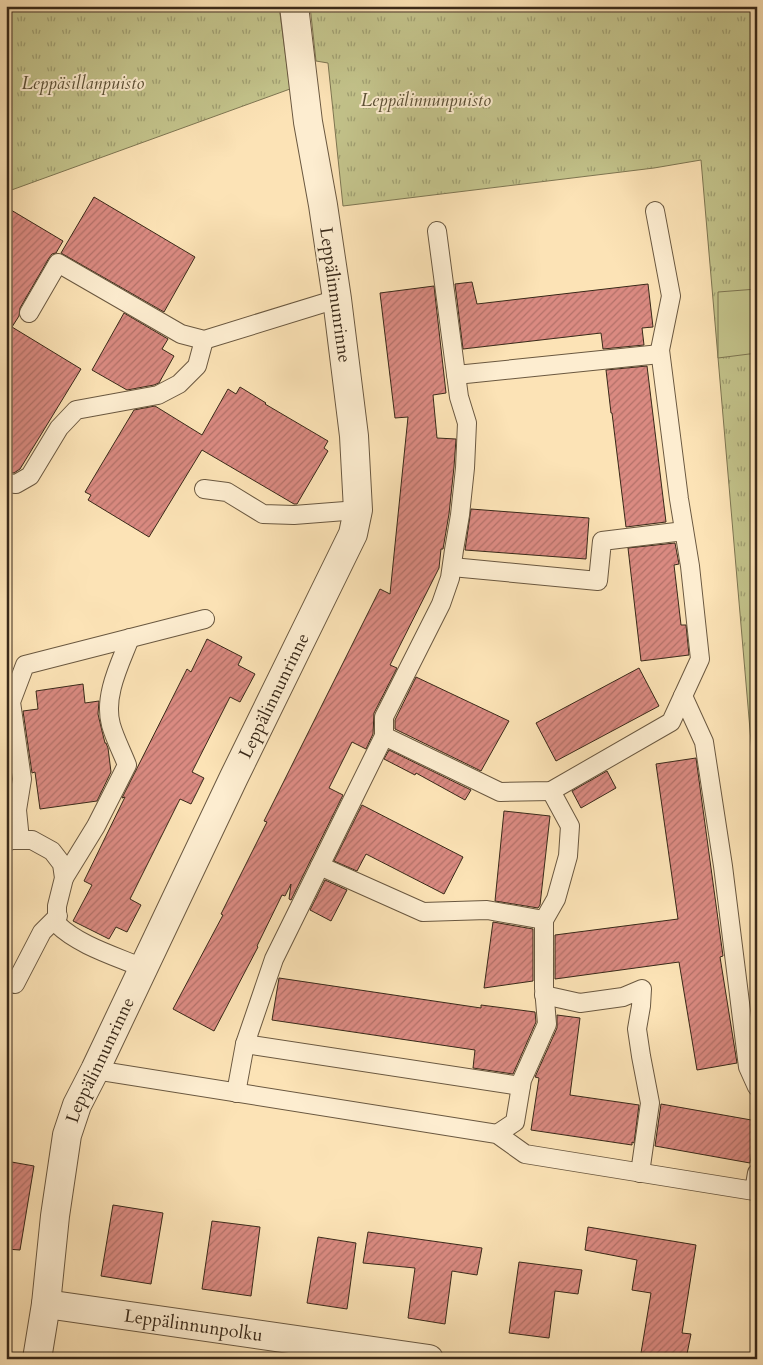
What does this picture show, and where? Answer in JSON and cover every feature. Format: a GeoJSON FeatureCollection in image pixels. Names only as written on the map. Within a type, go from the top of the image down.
{"type":"FeatureCollection","features":[{"type":"Feature","properties":{"kind":"street","name":"Leppälinnunrinne"},"geometry":{"type":"LineString","coordinates":[[37,1359],[46,1304],[54,1216],[67,1135],[76,1105],[95,1070],[353,534],[358,510],[354,436],[337,299],[308,122],[294,6]]}},
{"type":"Feature","properties":{"kind":"street","name":"Leppälinnunpolku"},"geometry":{"type":"LineString","coordinates":[[46,1304],[429,1359]]}},
{"type":"Feature","properties":{"kind":"lane"},"geometry":{"type":"LineString","coordinates":[[384,736],[500,792],[551,791],[671,722],[700,659],[690,566],[660,354],[670,296],[655,210]]}},
{"type":"Feature","properties":{"kind":"lane"},"geometry":{"type":"LineString","coordinates":[[236,1093],[245,1044],[274,959],[384,736],[384,717],[442,604],[450,578],[460,514],[467,423],[459,397],[437,231]]}},
{"type":"Feature","properties":{"kind":"lane"},"geometry":{"type":"LineString","coordinates":[[28,313],[58,263],[181,334],[204,340],[337,299]]}},
{"type":"Feature","properties":{"kind":"lane"},"geometry":{"type":"LineString","coordinates":[[6,483],[16,484],[30,476],[59,428],[76,410],[158,395],[180,384],[197,366],[204,340]]}},
{"type":"Feature","properties":{"kind":"lane"},"geometry":{"type":"LineString","coordinates":[[456,375],[660,354]]}},
{"type":"Feature","properties":{"kind":"lane"},"geometry":{"type":"LineString","coordinates":[[204,489],[227,492],[263,514],[358,510]]}},
{"type":"Feature","properties":{"kind":"lane"},"geometry":{"type":"LineString","coordinates":[[452,567],[598,581],[602,541],[684,531]]}},
{"type":"Feature","properties":{"kind":"lane"},"geometry":{"type":"LineString","coordinates":[[64,878],[62,864],[52,851],[32,840],[13,841],[22,779],[11,702],[25,665],[205,619]]}},
{"type":"Feature","properties":{"kind":"lane"},"geometry":{"type":"LineString","coordinates":[[130,638],[115,676],[109,702],[111,724],[127,765],[96,826],[64,878],[57,906],[58,924],[65,932],[94,948],[143,968]]}},
{"type":"Feature","properties":{"kind":"lane"},"geometry":{"type":"LineString","coordinates":[[683,696],[704,742],[723,866],[748,1067],[757,1087]]}},
{"type":"Feature","properties":{"kind":"lane"},"geometry":{"type":"LineString","coordinates":[[497,1134],[515,1122],[522,1080],[547,1024],[544,995],[544,920],[556,899],[568,856],[570,826],[551,791]]}},
{"type":"Feature","properties":{"kind":"lane"},"geometry":{"type":"LineString","coordinates":[[320,866],[423,912],[487,910],[544,920]]}},
{"type":"Feature","properties":{"kind":"lane"},"geometry":{"type":"LineString","coordinates":[[6,981],[16,984],[42,932],[58,916]]}},
{"type":"Feature","properties":{"kind":"lane"},"geometry":{"type":"LineString","coordinates":[[544,995],[580,1003],[623,997],[642,989],[637,1029],[650,1103],[640,1173]]}},
{"type":"Feature","properties":{"kind":"lane"},"geometry":{"type":"LineString","coordinates":[[245,1044],[521,1086]]}},
{"type":"Feature","properties":{"kind":"lane"},"geometry":{"type":"LineString","coordinates":[[95,1070],[497,1134],[525,1154],[754,1191],[757,1173]]}},
{"type":"Feature","properties":{"kind":"green space","name":"Leppäsillanpuisto"},"geometry":{"type":"Polygon","coordinates":[[[6,6],[279,6],[290,89],[6,192],[6,6]]]}},
{"type":"Feature","properties":{"kind":"green space","name":"Leppälinnunpuisto"},"geometry":{"type":"Polygon","coordinates":[[[310,6],[757,6],[757,811],[701,160],[654,168],[343,206],[328,63],[316,61],[310,6]]]}},
{"type":"Feature","properties":{"kind":"green space"},"geometry":{"type":"Polygon","coordinates":[[[757,289],[757,353],[718,358],[718,292],[757,289]]]}},
{"type":"Feature","properties":{"kind":"building"},"geometry":{"type":"Polygon","coordinates":[[[94,197],[195,257],[164,312],[61,253],[94,197]]]}},
{"type":"Feature","properties":{"kind":"building"},"geometry":{"type":"Polygon","coordinates":[[[6,207],[63,241],[56,253],[52,254],[49,258],[20,308],[19,316],[12,327],[81,369],[20,469],[14,473],[6,472],[6,207]]]}},
{"type":"Feature","properties":{"kind":"building"},"geometry":{"type":"Polygon","coordinates":[[[472,282],[477,304],[648,284],[653,327],[642,328],[644,345],[603,349],[601,333],[463,349],[455,284],[472,282]]]}},
{"type":"Feature","properties":{"kind":"building"},"geometry":{"type":"Polygon","coordinates":[[[434,286],[446,393],[433,395],[437,438],[456,439],[449,514],[439,568],[390,665],[397,668],[374,713],[373,734],[366,749],[352,742],[329,788],[343,795],[291,900],[289,899],[291,884],[285,896],[282,895],[258,947],[214,1031],[173,1009],[223,915],[221,914],[267,822],[264,821],[380,589],[390,594],[408,417],[395,418],[380,293],[434,286]]]}},
{"type":"Feature","properties":{"kind":"building"},"geometry":{"type":"Polygon","coordinates":[[[124,313],[168,339],[162,349],[174,356],[159,383],[127,390],[92,370],[124,313]]]}},
{"type":"Feature","properties":{"kind":"building"},"geometry":{"type":"Polygon","coordinates":[[[647,366],[666,522],[626,527],[606,370],[647,366]]]}},
{"type":"Feature","properties":{"kind":"building"},"geometry":{"type":"Polygon","coordinates":[[[240,387],[328,441],[324,448],[328,451],[297,504],[202,450],[149,537],[88,500],[91,495],[85,492],[134,410],[155,406],[202,435],[228,389],[236,394],[240,387]]]}},
{"type":"Feature","properties":{"kind":"building"},"geometry":{"type":"Polygon","coordinates":[[[471,509],[589,518],[586,559],[465,550],[471,509]]]}},
{"type":"Feature","properties":{"kind":"building"},"geometry":{"type":"Polygon","coordinates":[[[675,543],[679,564],[674,565],[681,625],[686,625],[689,655],[641,661],[628,548],[675,543]]]}},
{"type":"Feature","properties":{"kind":"building"},"geometry":{"type":"Polygon","coordinates":[[[207,639],[242,657],[238,665],[255,674],[240,702],[230,697],[192,772],[204,778],[191,804],[180,799],[130,899],[141,905],[127,932],[116,927],[109,939],[73,921],[92,885],[84,881],[125,797],[122,798],[187,669],[191,672],[207,639]]]}},
{"type":"Feature","properties":{"kind":"building"},"geometry":{"type":"Polygon","coordinates":[[[639,668],[659,706],[556,761],[536,723],[639,668]]]}},
{"type":"Feature","properties":{"kind":"building"},"geometry":{"type":"Polygon","coordinates":[[[416,677],[509,721],[481,771],[395,729],[395,720],[416,677]]]}},
{"type":"Feature","properties":{"kind":"building"},"geometry":{"type":"Polygon","coordinates":[[[83,684],[85,703],[99,701],[98,714],[108,748],[111,772],[97,801],[40,809],[35,772],[32,773],[23,711],[38,709],[36,691],[83,684]]]}},
{"type":"Feature","properties":{"kind":"building"},"geometry":{"type":"Polygon","coordinates":[[[389,750],[471,790],[465,800],[416,773],[415,775],[384,759],[389,750]]]}},
{"type":"Feature","properties":{"kind":"building"},"geometry":{"type":"Polygon","coordinates":[[[696,758],[723,956],[720,957],[737,1063],[697,1070],[679,962],[555,979],[555,935],[678,919],[656,764],[696,758]]]}},
{"type":"Feature","properties":{"kind":"building"},"geometry":{"type":"Polygon","coordinates":[[[607,771],[616,788],[581,808],[572,791],[607,771]]]}},
{"type":"Feature","properties":{"kind":"building"},"geometry":{"type":"Polygon","coordinates":[[[362,805],[463,857],[444,894],[366,854],[357,871],[334,861],[362,805]]]}},
{"type":"Feature","properties":{"kind":"building"},"geometry":{"type":"Polygon","coordinates":[[[504,811],[550,816],[540,905],[538,908],[495,901],[504,811]]]}},
{"type":"Feature","properties":{"kind":"building"},"geometry":{"type":"Polygon","coordinates":[[[325,880],[347,890],[331,921],[310,910],[325,880]]]}},
{"type":"Feature","properties":{"kind":"building"},"geometry":{"type":"Polygon","coordinates":[[[493,922],[533,929],[533,981],[484,988],[493,922]]]}},
{"type":"Feature","properties":{"kind":"building"},"geometry":{"type":"Polygon","coordinates":[[[279,978],[481,1008],[481,1005],[535,1012],[536,1022],[513,1074],[473,1068],[475,1050],[272,1020],[279,978]]]}},
{"type":"Feature","properties":{"kind":"building"},"geometry":{"type":"Polygon","coordinates":[[[557,1015],[580,1018],[570,1095],[639,1105],[634,1143],[632,1142],[632,1145],[531,1130],[539,1078],[535,1077],[557,1028],[557,1015]]]}},
{"type":"Feature","properties":{"kind":"building"},"geometry":{"type":"Polygon","coordinates":[[[661,1104],[757,1121],[750,1163],[655,1146],[661,1104]]]}},
{"type":"Feature","properties":{"kind":"building"},"geometry":{"type":"Polygon","coordinates":[[[6,1161],[34,1166],[20,1250],[6,1249],[6,1161]]]}},
{"type":"Feature","properties":{"kind":"building"},"geometry":{"type":"Polygon","coordinates":[[[113,1205],[163,1213],[151,1284],[101,1276],[113,1205]]]}},
{"type":"Feature","properties":{"kind":"building"},"geometry":{"type":"Polygon","coordinates":[[[212,1221],[260,1227],[251,1296],[202,1289],[212,1221]]]}},
{"type":"Feature","properties":{"kind":"building"},"geometry":{"type":"Polygon","coordinates":[[[588,1227],[696,1245],[682,1333],[691,1334],[686,1359],[640,1359],[651,1293],[632,1290],[637,1260],[585,1250],[588,1227]]]}},
{"type":"Feature","properties":{"kind":"building"},"geometry":{"type":"Polygon","coordinates":[[[368,1232],[482,1248],[477,1275],[452,1271],[445,1324],[408,1318],[415,1268],[363,1263],[368,1232]]]}},
{"type":"Feature","properties":{"kind":"building"},"geometry":{"type":"Polygon","coordinates":[[[318,1237],[356,1243],[347,1309],[307,1303],[318,1237]]]}},
{"type":"Feature","properties":{"kind":"building"},"geometry":{"type":"Polygon","coordinates":[[[519,1262],[582,1270],[578,1294],[555,1291],[549,1338],[509,1333],[519,1262]]]}}]}
